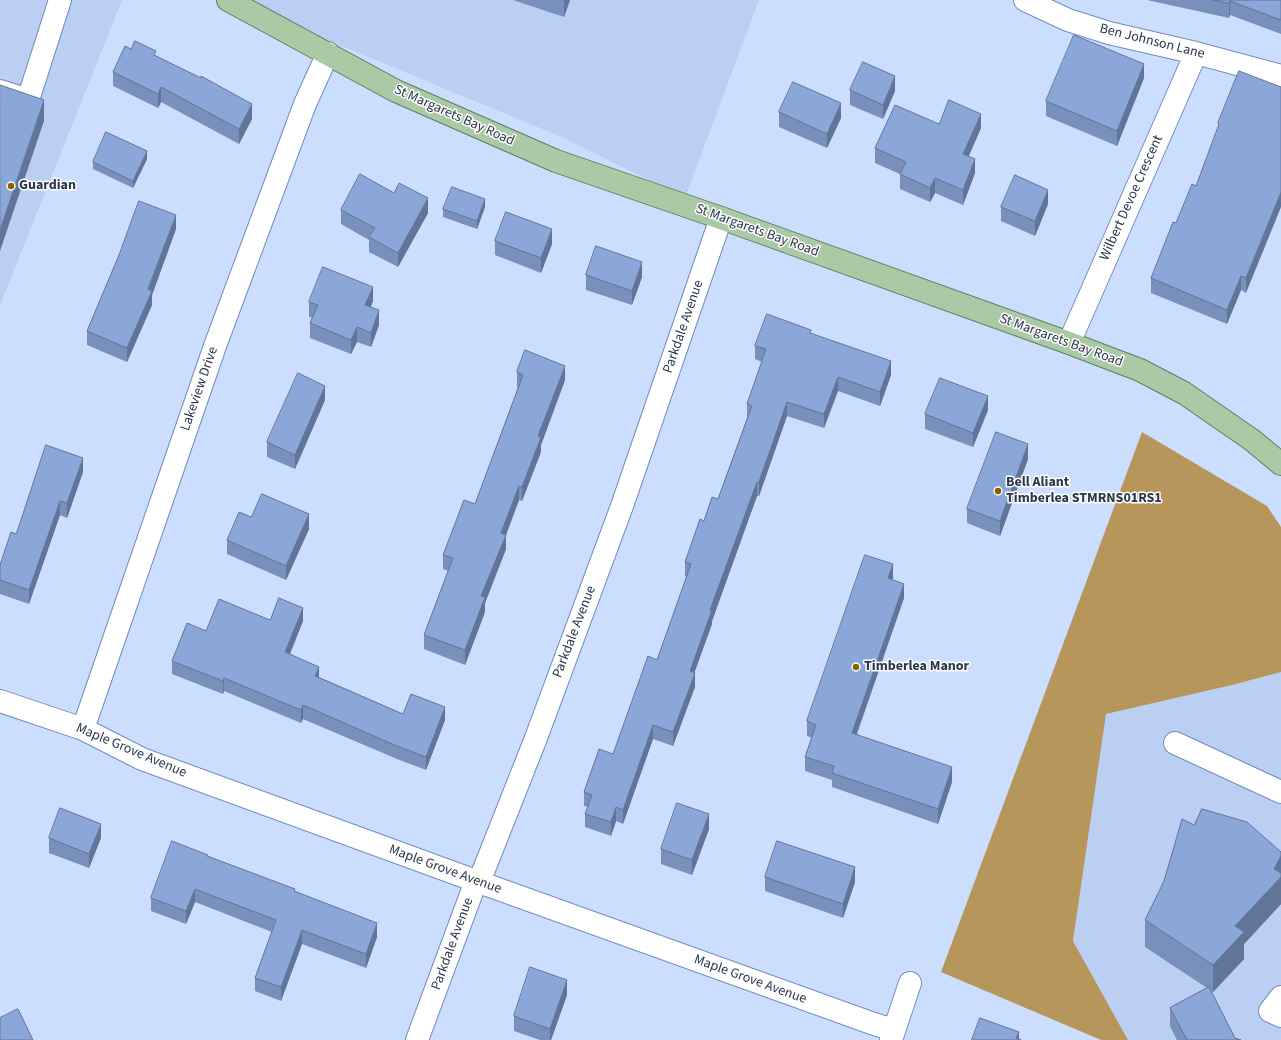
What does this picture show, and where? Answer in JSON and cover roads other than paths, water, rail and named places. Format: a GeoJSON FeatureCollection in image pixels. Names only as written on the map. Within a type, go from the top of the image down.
{"type":"FeatureCollection","features":[{"type":"Feature","properties":{"kind":"main road","name":"St Margarets Bay Road"},"geometry":{"type":"LineString","coordinates":[[228,0],[396,91],[556,161],[721,218],[1140,370],[1184,393],[1252,440],[1281,464]]}},
{"type":"Feature","properties":{"kind":"street"},"geometry":{"type":"LineString","coordinates":[[0,91],[28,100],[60,0]]}},
{"type":"Feature","properties":{"kind":"street","name":"Ben Johnson Lane"},"geometry":{"type":"LineString","coordinates":[[1025,0],[1068,20],[1109,33],[1196,53],[1281,76]]}},
{"type":"Feature","properties":{"kind":"street","name":"Lakeview Drive"},"geometry":{"type":"LineString","coordinates":[[83,729],[215,346],[305,104],[328,53]]}},
{"type":"Feature","properties":{"kind":"street","name":"Wilbert Devoe Crescent"},"geometry":{"type":"LineString","coordinates":[[1068,343],[1196,53]]}},
{"type":"Feature","properties":{"kind":"street","name":"Parkdale Avenue"},"geometry":{"type":"LineString","coordinates":[[417,1040],[476,882],[480,877],[533,745],[622,506],[721,218]]}},
{"type":"Feature","properties":{"kind":"street","name":"Maple Grove Avenue"},"geometry":{"type":"LineString","coordinates":[[0,700],[83,729],[142,759],[476,882],[874,1024],[893,1035]]}},
{"type":"Feature","properties":{"kind":"street"},"geometry":{"type":"LineString","coordinates":[[1175,743],[1281,792]]}},
{"type":"Feature","properties":{"kind":"street"},"geometry":{"type":"LineString","coordinates":[[893,1035],[910,982]]}},
{"type":"Feature","properties":{"kind":"street"},"geometry":{"type":"LineString","coordinates":[[1281,997],[1270,1011],[1281,1016]]}},
{"type":"Feature","properties":{"kind":"place","name":"Guardian"},"geometry":{"type":"Point","coordinates":[11,186]}},
{"type":"Feature","properties":{"kind":"place","name":"Bell Aliant Timberlea STMRNS01RS1"},"geometry":{"type":"Point","coordinates":[998,491]}},
{"type":"Feature","properties":{"kind":"place","name":"Timberlea Manor"},"geometry":{"type":"Point","coordinates":[856,667]}}]}
